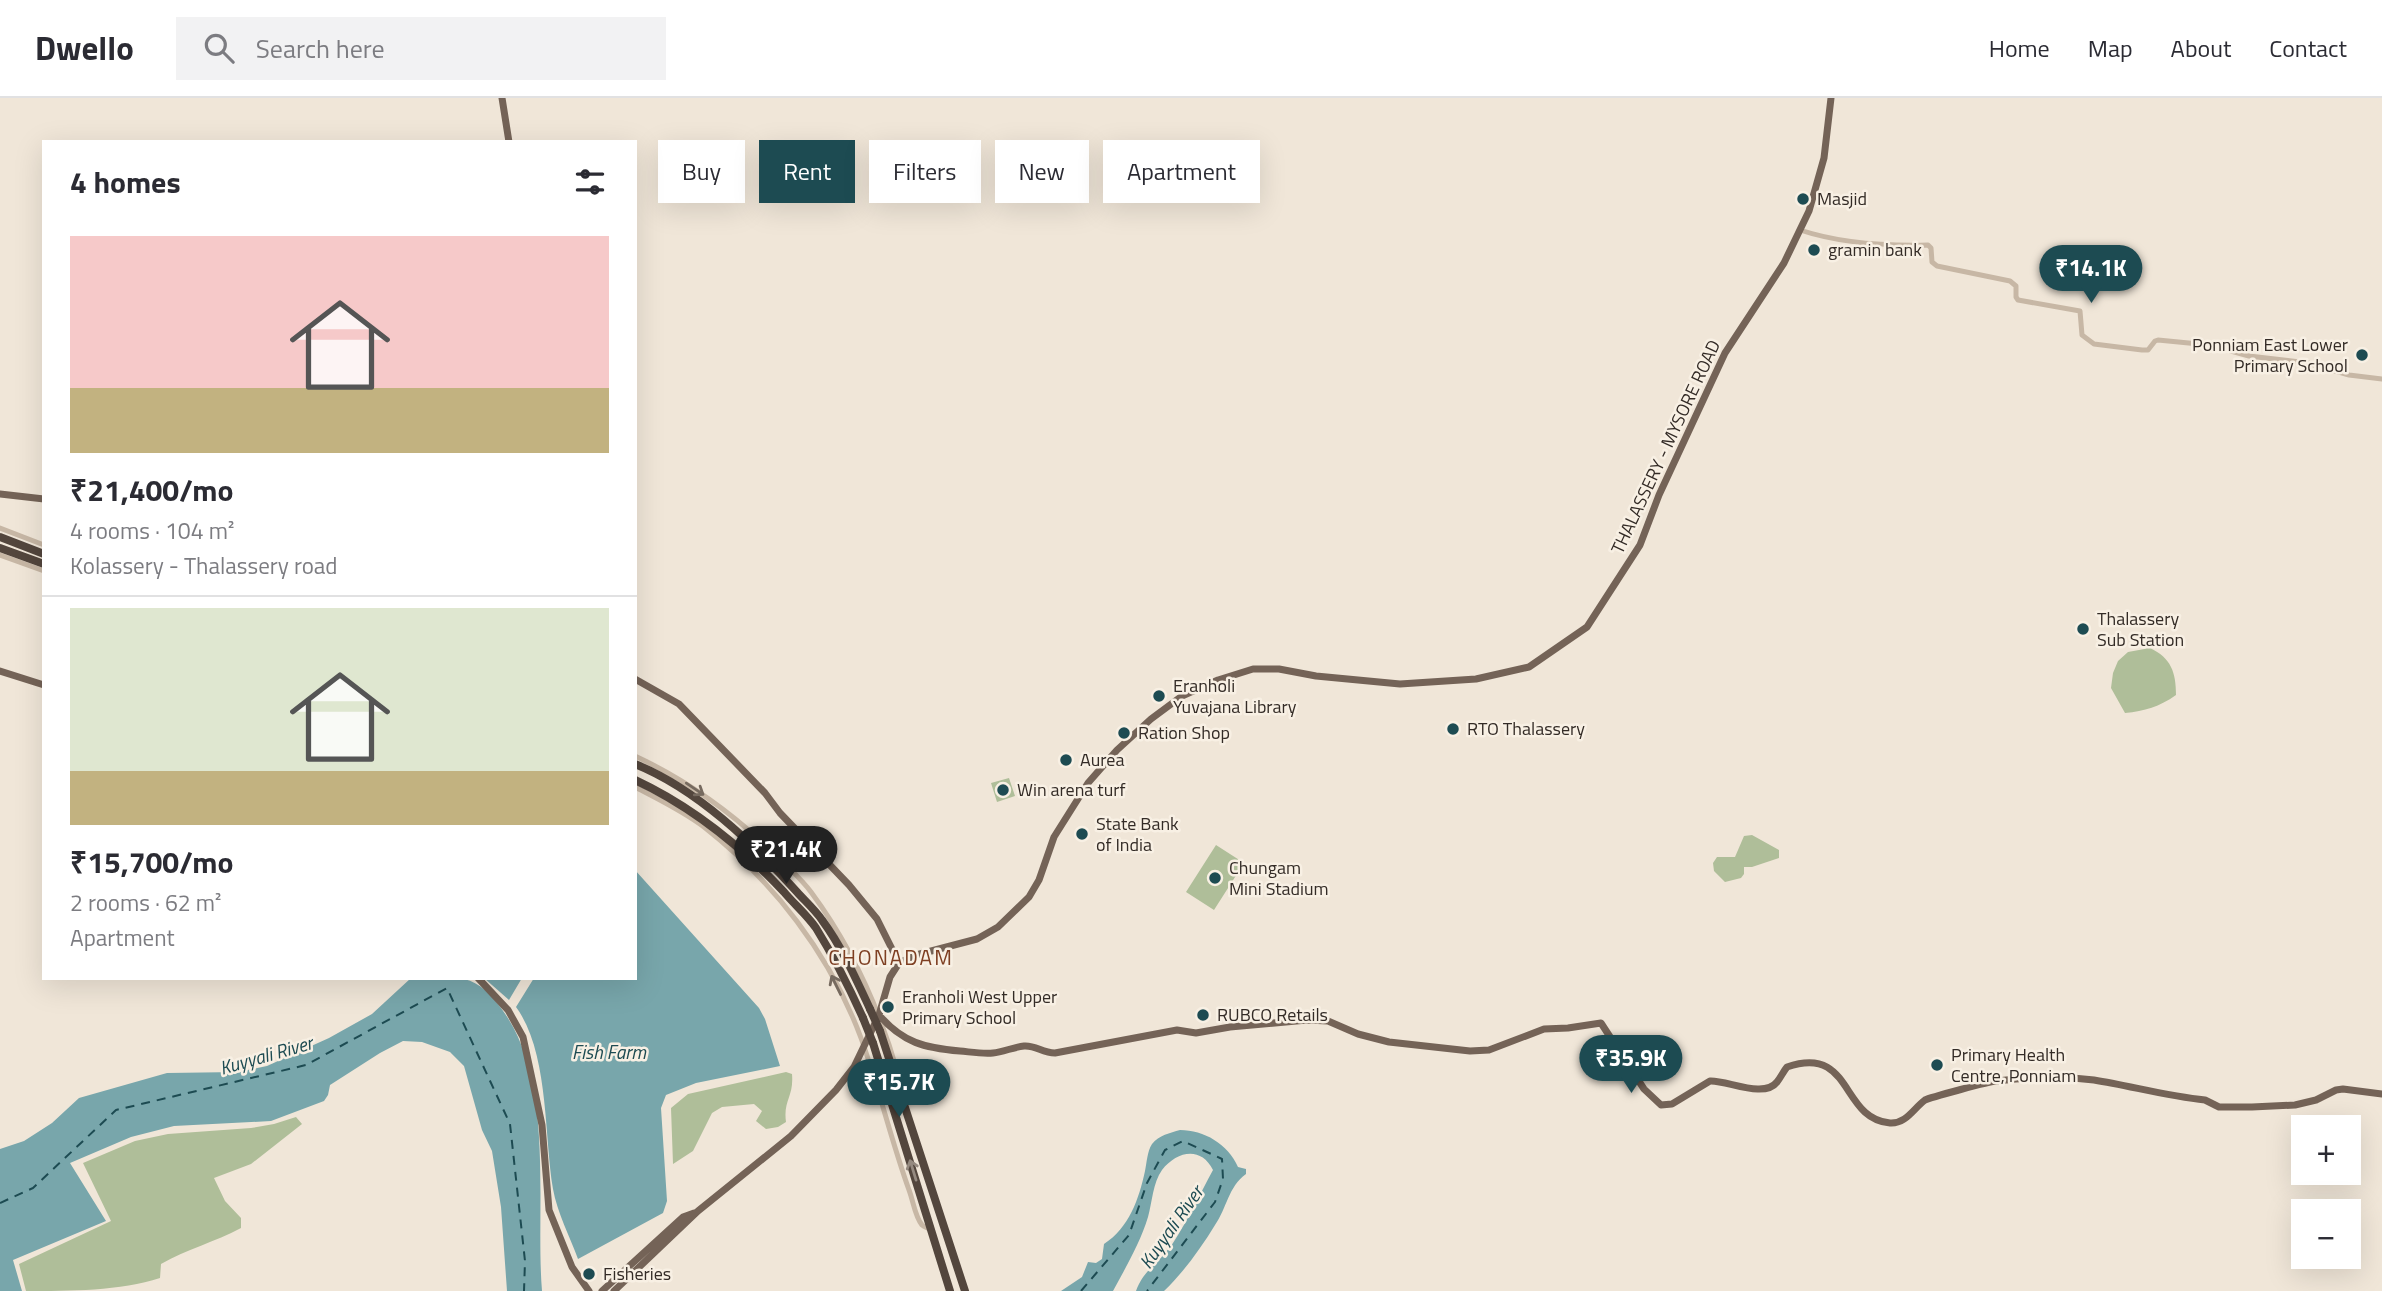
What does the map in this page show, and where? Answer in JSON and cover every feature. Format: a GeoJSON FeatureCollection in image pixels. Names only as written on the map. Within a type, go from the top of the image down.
{"type":"FeatureCollection","features":[{"type":"Feature","properties":{"kind":"highway"},"geometry":{"type":"LineString","coordinates":[[0,537],[42,553]]}},
{"type":"Feature","properties":{"kind":"highway"},"geometry":{"type":"LineString","coordinates":[[0,548],[42,563]]}},
{"type":"Feature","properties":{"kind":"highway"},"geometry":{"type":"LineString","coordinates":[[637,765],[661,777],[738,831],[822,920],[852,970],[880,1031],[965,1291]]}},
{"type":"Feature","properties":{"kind":"highway"},"geometry":{"type":"LineString","coordinates":[[637,780],[688,808],[727,837],[766,873],[814,926],[844,975],[873,1043],[950,1291]]}},
{"type":"Feature","properties":{"kind":"highway"},"geometry":{"type":"LineString","coordinates":[[891,1050],[896,1080]]}},
{"type":"Feature","properties":{"kind":"highway"},"geometry":{"type":"LineString","coordinates":[[869,1064],[875,1070],[884,1094],[893,1105]]}},
{"type":"Feature","properties":{"kind":"main road"},"geometry":{"type":"LineString","coordinates":[[502,98],[509,140]]}},
{"type":"Feature","properties":{"kind":"main road","name":"THALASSERY - MYSORE ROAD"},"geometry":{"type":"LineString","coordinates":[[899,963],[916,955],[977,939],[998,927],[1012,914],[1029,897],[1054,837],[1088,783],[1117,750],[1151,719],[1182,696],[1218,680],[1253,669],[1279,669],[1400,684],[1475,679],[1529,667],[1587,627],[1640,545],[1725,354],[1784,263],[1809,211],[1825,158],[1830,98]]}},
{"type":"Feature","properties":{"kind":"main road"},"geometry":{"type":"LineString","coordinates":[[0,494],[42,499]]}},
{"type":"Feature","properties":{"kind":"main road"},"geometry":{"type":"LineString","coordinates":[[0,671],[42,684]]}},
{"type":"Feature","properties":{"kind":"main road"},"geometry":{"type":"LineString","coordinates":[[614,1291],[698,1211],[791,1136],[836,1090],[854,1067],[864,1048],[879,1015],[890,977],[899,963],[877,919],[765,793],[679,704],[637,680]]}},
{"type":"Feature","properties":{"kind":"main road"},"geometry":{"type":"LineString","coordinates":[[480,980],[508,1010],[523,1037],[542,1125],[549,1210],[572,1267],[589,1291]]}},
{"type":"Feature","properties":{"kind":"main road"},"geometry":{"type":"LineString","coordinates":[[879,1015],[900,1036],[920,1045],[991,1053],[1025,1046],[1037,1048],[1044,1053],[1055,1053],[1177,1030],[1196,1034],[1230,1027],[1307,1020],[1328,1021],[1358,1034],[1389,1042],[1470,1051],[1489,1050],[1544,1029],[1601,1023],[1644,1089],[1661,1105],[1672,1104],[1710,1081],[1751,1089],[1777,1083],[1787,1067],[1824,1064],[1833,1069],[1850,1096],[1861,1107],[1877,1119],[1895,1123],[1903,1121],[1931,1097],[1994,1081],[2094,1080],[2205,1100],[2219,1107],[2234,1108],[2295,1105],[2343,1089],[2382,1094]]}},
{"type":"Feature","properties":{"kind":"main road"},"geometry":{"type":"LineString","coordinates":[[602,1291],[683,1217],[698,1211]]}},
{"type":"Feature","properties":{"kind":"street"},"geometry":{"type":"LineString","coordinates":[[1800,230],[1819,236],[1860,242],[1927,245],[1931,248],[1932,262],[1937,266],[2010,281],[2016,286],[2018,300],[2080,311],[2082,335],[2094,344],[2141,350],[2148,350],[2158,340],[2209,345],[2249,356],[2308,363],[2349,375],[2382,379]]}},
{"type":"Feature","properties":{"kind":"street"},"geometry":{"type":"LineString","coordinates":[[0,528],[42,544]]}},
{"type":"Feature","properties":{"kind":"street"},"geometry":{"type":"LineString","coordinates":[[0,555],[42,570]]}},
{"type":"Feature","properties":{"kind":"street"},"geometry":{"type":"LineString","coordinates":[[637,757],[684,781],[756,834],[810,890],[835,928],[879,1015],[941,1210],[940,1219]]}},
{"type":"Feature","properties":{"kind":"street"},"geometry":{"type":"LineString","coordinates":[[637,788],[702,826],[732,850],[788,907],[826,965],[860,1036],[917,1213],[922,1224],[931,1230]]}},
{"type":"Feature","properties":{"kind":"green space"},"geometry":{"type":"Polygon","coordinates":[[[2150,648],[2163,656],[2171,667],[2176,695],[2152,708],[2125,713],[2111,688],[2113,673],[2118,661],[2128,652],[2150,648]]]}},
{"type":"Feature","properties":{"kind":"green space","name":"Win arena turf"},"geometry":{"type":"Polygon","coordinates":[[[1009,778],[1015,796],[997,802],[991,783],[1009,778]]]}},
{"type":"Feature","properties":{"kind":"green space"},"geometry":{"type":"Polygon","coordinates":[[[1752,835],[1779,850],[1779,858],[1744,867],[1741,878],[1725,882],[1714,871],[1713,863],[1717,857],[1735,857],[1744,836],[1752,835]]]}},
{"type":"Feature","properties":{"kind":"green space","name":"Chungam Mini Stadium"},"geometry":{"type":"Polygon","coordinates":[[[1216,845],[1244,863],[1214,910],[1186,892],[1216,845]]]}},
{"type":"Feature","properties":{"kind":"green space"},"geometry":{"type":"Polygon","coordinates":[[[786,1072],[792,1074],[792,1082],[786,1122],[766,1129],[756,1121],[762,1111],[754,1104],[722,1107],[712,1113],[693,1151],[673,1164],[671,1108],[688,1094],[786,1072]]]}},
{"type":"Feature","properties":{"kind":"green space"},"geometry":{"type":"Polygon","coordinates":[[[296,1117],[302,1124],[251,1164],[214,1178],[225,1201],[241,1218],[241,1228],[161,1264],[160,1278],[112,1288],[26,1291],[19,1264],[111,1221],[83,1163],[135,1141],[168,1134],[251,1128],[296,1117]]]}},
{"type":"Feature","properties":{"kind":"water","name":"Fish Farm"},"geometry":{"type":"Polygon","coordinates":[[[637,872],[759,1008],[780,1066],[696,1083],[666,1095],[661,1108],[667,1201],[663,1213],[578,1259],[553,1189],[540,1070],[527,1026],[516,1007],[533,980],[637,980],[637,872]]]}},
{"type":"Feature","properties":{"kind":"water"},"geometry":{"type":"Polygon","coordinates":[[[409,980],[467,980],[485,990],[501,1008],[518,1038],[530,1071],[536,1107],[540,1145],[542,1291],[507,1291],[501,1207],[492,1151],[482,1130],[464,1066],[450,1052],[422,1042],[403,1041],[330,1085],[324,1101],[271,1121],[174,1126],[131,1137],[70,1163],[106,1221],[13,1260],[22,1291],[0,1291],[0,1149],[24,1141],[52,1123],[79,1098],[167,1073],[238,1072],[267,1066],[329,1038],[372,1014],[409,980]]]}},
{"type":"Feature","properties":{"kind":"water"},"geometry":{"type":"Polygon","coordinates":[[[486,980],[521,980],[509,1000],[486,980]]]}},
{"type":"Feature","properties":{"kind":"water"},"geometry":{"type":"Polygon","coordinates":[[[1180,1130],[1198,1133],[1214,1140],[1222,1145],[1238,1167],[1246,1169],[1246,1174],[1231,1191],[1219,1218],[1191,1260],[1164,1291],[1136,1291],[1143,1277],[1173,1243],[1213,1170],[1208,1162],[1196,1154],[1182,1155],[1162,1170],[1141,1236],[1113,1291],[1061,1291],[1082,1277],[1088,1262],[1096,1263],[1102,1259],[1104,1244],[1120,1230],[1132,1212],[1152,1144],[1161,1136],[1180,1130]]]}},
{"type":"Feature","properties":{"kind":"ferry route"},"geometry":{"type":"LineString","coordinates":[[0,1203],[33,1188],[116,1110],[306,1065],[447,988],[510,1124],[525,1261],[524,1291]]}},
{"type":"Feature","properties":{"kind":"ferry route"},"geometry":{"type":"LineString","coordinates":[[1081,1291],[1129,1235],[1147,1183],[1165,1150],[1183,1141],[1222,1159],[1223,1179],[1215,1202],[1147,1291]]}},
{"type":"Feature","properties":{"kind":"place","name":"Masjid"},"geometry":{"type":"Point","coordinates":[1803,199]}},
{"type":"Feature","properties":{"kind":"place","name":"gramin bank"},"geometry":{"type":"Point","coordinates":[1814,250]}},
{"type":"Feature","properties":{"kind":"place","name":"Ponniam East Lower Primary School"},"geometry":{"type":"Point","coordinates":[2362,355]}},
{"type":"Feature","properties":{"kind":"place","name":"Thalassery Sub Station"},"geometry":{"type":"Point","coordinates":[2083,629]}},
{"type":"Feature","properties":{"kind":"place","name":"Eranholi Yuvajana Library"},"geometry":{"type":"Point","coordinates":[1159,696]}},
{"type":"Feature","properties":{"kind":"place","name":"RTO Thalassery"},"geometry":{"type":"Point","coordinates":[1453,729]}},
{"type":"Feature","properties":{"kind":"place","name":"Ration Shop"},"geometry":{"type":"Point","coordinates":[1124,733]}},
{"type":"Feature","properties":{"kind":"place","name":"Aurea"},"geometry":{"type":"Point","coordinates":[1066,760]}},
{"type":"Feature","properties":{"kind":"place","name":"Win arena turf"},"geometry":{"type":"Point","coordinates":[1003,790]}},
{"type":"Feature","properties":{"kind":"place","name":"State Bank of India"},"geometry":{"type":"Point","coordinates":[1082,834]}},
{"type":"Feature","properties":{"kind":"place","name":"Chungam Mini Stadium"},"geometry":{"type":"Point","coordinates":[1215,878]}},
{"type":"Feature","properties":{"kind":"place","name":"Eranholi West Upper Primary School"},"geometry":{"type":"Point","coordinates":[888,1007]}},
{"type":"Feature","properties":{"kind":"place","name":"RUBCO Retails"},"geometry":{"type":"Point","coordinates":[1203,1015]}},
{"type":"Feature","properties":{"kind":"place","name":"Primary Health Centre, Ponniam"},"geometry":{"type":"Point","coordinates":[1937,1065]}},
{"type":"Feature","properties":{"kind":"place","name":"Fisheries"},"geometry":{"type":"Point","coordinates":[589,1274]}},
{"type":"Feature","properties":{"kind":"district","name":"CHONADAM"},"geometry":{"type":"Point","coordinates":[891,958]}},
{"type":"Feature","properties":{"kind":"water label","name":"Kuyyali River"},"geometry":{"type":"Point","coordinates":[266,1055]}},
{"type":"Feature","properties":{"kind":"water label","name":"Kuyyali River"},"geometry":{"type":"Point","coordinates":[1171,1227]}}]}
